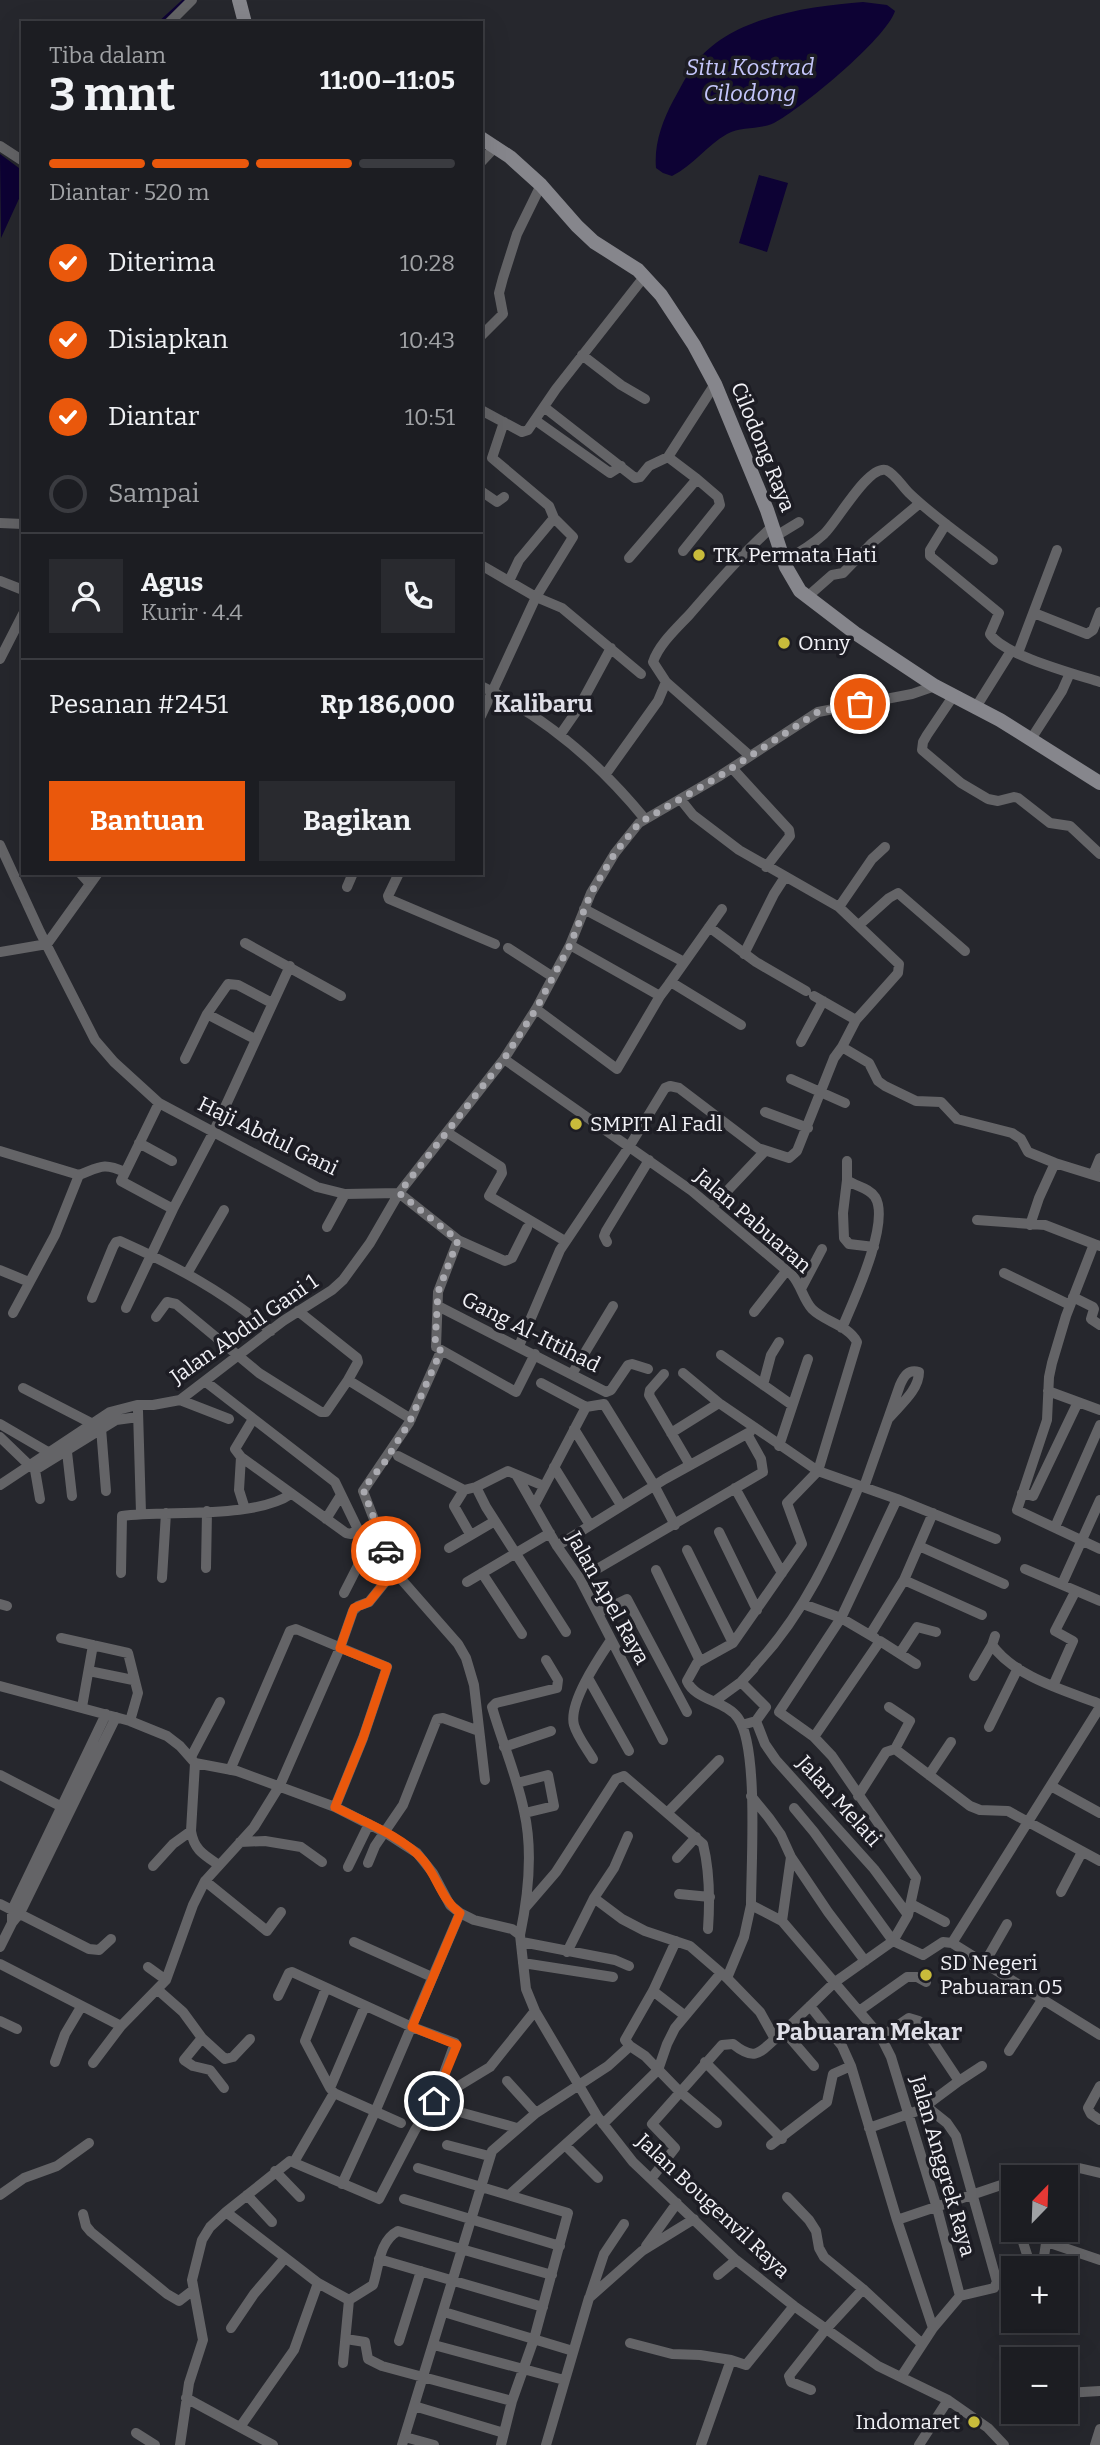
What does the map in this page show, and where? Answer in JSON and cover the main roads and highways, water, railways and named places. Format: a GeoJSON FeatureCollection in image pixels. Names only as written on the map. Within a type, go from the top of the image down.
{"type":"FeatureCollection","features":[{"type":"Feature","properties":{"kind":"water","name":"Situ Kostrad Cilodong"},"geometry":{"type":"Polygon","coordinates":[[[863,2],[887,5],[895,11],[876,38],[822,89],[774,123],[727,134],[672,176],[656,168],[658,142],[665,117],[689,73],[710,48],[728,35],[772,17],[819,7],[863,2]]]}},
{"type":"Feature","properties":{"kind":"water"},"geometry":{"type":"Polygon","coordinates":[[[0,154],[21,170],[21,194],[1,238],[0,154]]]}},
{"type":"Feature","properties":{"kind":"water"},"geometry":{"type":"Polygon","coordinates":[[[759,175],[788,183],[767,252],[739,243],[759,175]]]}},
{"type":"Feature","properties":{"kind":"waterway"},"geometry":{"type":"LineString","coordinates":[[161,21],[184,0]]}},
{"type":"Feature","properties":{"kind":"place","name":"TK. Permata Hati"},"geometry":{"type":"Point","coordinates":[699,555]}},
{"type":"Feature","properties":{"kind":"place","name":"Onny"},"geometry":{"type":"Point","coordinates":[784,643]}},
{"type":"Feature","properties":{"kind":"place","name":"SMPIT Al Fadl"},"geometry":{"type":"Point","coordinates":[576,1124]}},
{"type":"Feature","properties":{"kind":"place","name":"SD Negeri Pabuaran 05"},"geometry":{"type":"Point","coordinates":[926,1975]}},
{"type":"Feature","properties":{"kind":"place","name":"Indomaret"},"geometry":{"type":"Point","coordinates":[974,2422]}},
{"type":"Feature","properties":{"kind":"district","name":"Kalibaru"},"geometry":{"type":"Point","coordinates":[543,704]}},
{"type":"Feature","properties":{"kind":"district","name":"Pabuaran Mekar"},"geometry":{"type":"Point","coordinates":[869,2032]}}]}
